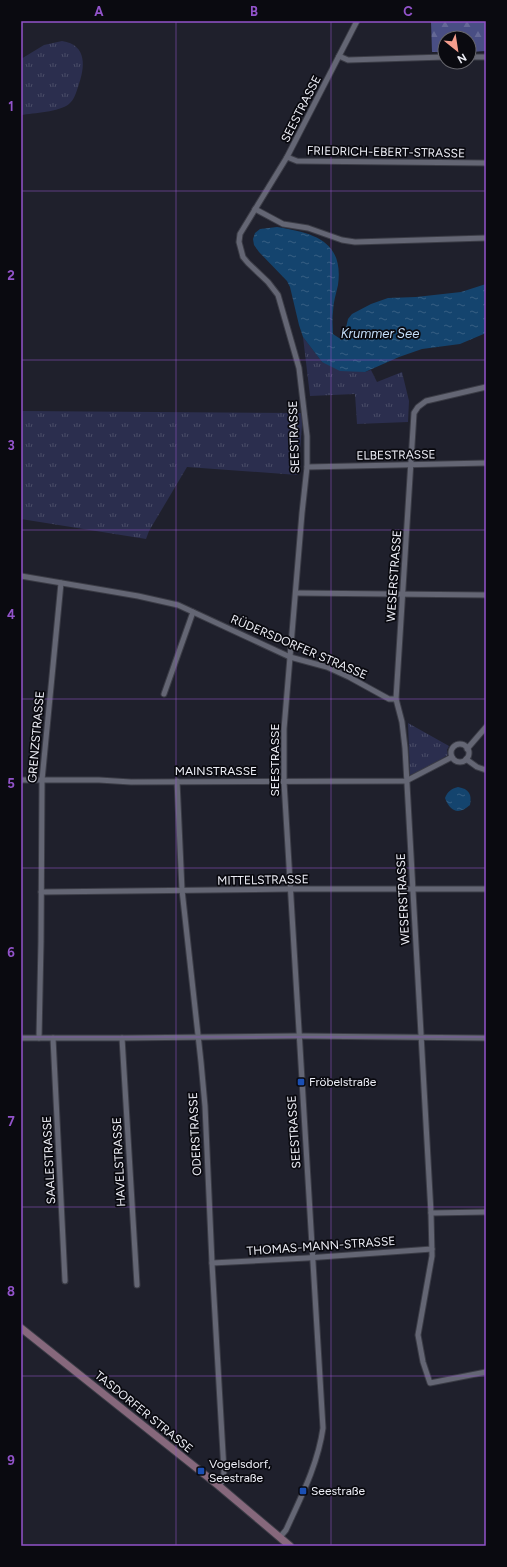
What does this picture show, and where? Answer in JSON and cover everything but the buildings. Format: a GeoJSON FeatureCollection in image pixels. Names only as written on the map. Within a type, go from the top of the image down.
{"type":"FeatureCollection","features":[{"type":"Feature","properties":{"kind":"main road","name":"TASDORFER STRASSE"},"geometry":{"type":"LineString","coordinates":[[21,1328],[219,1486],[290,1546]]}},
{"type":"Feature","properties":{"kind":"street","name":"SEESTRASSE"},"geometry":{"type":"LineString","coordinates":[[280,1537],[286,1530],[314,1465],[323,1428],[301,1087],[284,782],[284,729],[307,468],[307,436],[301,376],[281,302],[273,288],[248,263],[240,250],[239,242],[240,234],[287,157],[357,21]]}},
{"type":"Feature","properties":{"kind":"street"},"geometry":{"type":"LineString","coordinates":[[338,56],[348,60],[437,58]]}},
{"type":"Feature","properties":{"kind":"street","name":"FRIEDRICH-EBERT-STRASSE"},"geometry":{"type":"LineString","coordinates":[[287,157],[297,161],[486,163]]}},
{"type":"Feature","properties":{"kind":"street"},"geometry":{"type":"LineString","coordinates":[[255,209],[283,224],[308,228],[342,240],[356,242],[486,238]]}},
{"type":"Feature","properties":{"kind":"street","name":"WESERSTRASSE"},"geometry":{"type":"LineString","coordinates":[[486,387],[426,401],[418,407],[414,413],[412,465],[396,700],[402,722],[431,1213],[432,1249],[418,1335],[420,1354],[430,1383],[486,1372]]}},
{"type":"Feature","properties":{"kind":"street","name":"ELBESTRASSE"},"geometry":{"type":"LineString","coordinates":[[307,468],[486,463]]}},
{"type":"Feature","properties":{"kind":"street","name":"RÜDERSDORFER STRASSE"},"geometry":{"type":"LineString","coordinates":[[21,576],[170,603],[193,612],[290,657],[327,667],[349,677],[389,699],[396,700]]}},
{"type":"Feature","properties":{"kind":"street","name":"GRENZSTRASSE"},"geometry":{"type":"LineString","coordinates":[[39,1038],[42,780],[61,583]]}},
{"type":"Feature","properties":{"kind":"street"},"geometry":{"type":"LineString","coordinates":[[296,593],[486,595]]}},
{"type":"Feature","properties":{"kind":"street"},"geometry":{"type":"LineString","coordinates":[[164,694],[193,612]]}},
{"type":"Feature","properties":{"kind":"street"},"geometry":{"type":"LineString","coordinates":[[467,749],[461,745],[456,746],[452,750],[452,757],[459,762],[466,759],[468,754],[467,749],[486,727]]}},
{"type":"Feature","properties":{"kind":"street","name":"MAINSTRASSE"},"geometry":{"type":"LineString","coordinates":[[21,780],[99,780],[131,782],[406,781],[452,757]]}},
{"type":"Feature","properties":{"kind":"street"},"geometry":{"type":"LineString","coordinates":[[466,759],[477,767],[486,770]]}},
{"type":"Feature","properties":{"kind":"street","name":"ODERSTRASSE"},"geometry":{"type":"LineString","coordinates":[[177,781],[182,890],[204,1106],[224,1471],[223,1480],[219,1486]]}},
{"type":"Feature","properties":{"kind":"street","name":"MITTELSTRASSE"},"geometry":{"type":"LineString","coordinates":[[41,892],[290,889],[486,889]]}},
{"type":"Feature","properties":{"kind":"street"},"geometry":{"type":"LineString","coordinates":[[21,1038],[299,1036],[486,1038]]}},
{"type":"Feature","properties":{"kind":"street","name":"SAALESTRASSE"},"geometry":{"type":"LineString","coordinates":[[53,1038],[65,1281]]}},
{"type":"Feature","properties":{"kind":"street","name":"HAVELSTRASSE"},"geometry":{"type":"LineString","coordinates":[[122,1038],[137,1285]]}},
{"type":"Feature","properties":{"kind":"street"},"geometry":{"type":"LineString","coordinates":[[431,1213],[486,1212]]}},
{"type":"Feature","properties":{"kind":"street","name":"THOMAS-MANN-STRASSE"},"geometry":{"type":"LineString","coordinates":[[212,1263],[432,1249]]}},
{"type":"Feature","properties":{"kind":"green space"},"geometry":{"type":"Polygon","coordinates":[[[431,21],[486,21],[486,51],[477,52],[477,30],[437,30],[437,52],[432,52],[431,21]]]}},
{"type":"Feature","properties":{"kind":"green space"},"geometry":{"type":"Polygon","coordinates":[[[62,41],[70,43],[76,47],[82,58],[82,72],[74,98],[65,107],[59,109],[21,115],[21,59],[44,45],[62,41]]]}},
{"type":"Feature","properties":{"kind":"green space"},"geometry":{"type":"Polygon","coordinates":[[[303,337],[322,362],[365,372],[371,370],[377,382],[402,372],[409,401],[408,422],[357,424],[355,394],[310,396],[303,337]]]}},
{"type":"Feature","properties":{"kind":"green space"},"geometry":{"type":"Polygon","coordinates":[[[21,411],[303,413],[298,475],[187,467],[149,531],[146,539],[21,519],[21,411]]]}},
{"type":"Feature","properties":{"kind":"green space"},"geometry":{"type":"Polygon","coordinates":[[[408,723],[449,746],[447,750],[448,755],[421,771],[410,775],[408,723]]]}},
{"type":"Feature","properties":{"kind":"water","name":"Krummer See"},"geometry":{"type":"Polygon","coordinates":[[[277,227],[303,232],[314,236],[324,242],[331,249],[336,258],[339,270],[338,285],[333,309],[333,334],[339,338],[344,336],[348,319],[352,314],[371,304],[388,298],[416,297],[461,292],[486,284],[486,333],[460,344],[422,349],[365,372],[340,371],[322,362],[303,337],[290,287],[287,281],[254,245],[253,239],[255,233],[260,229],[277,227]]]}},
{"type":"Feature","properties":{"kind":"water"},"geometry":{"type":"Polygon","coordinates":[[[458,787],[465,789],[471,798],[470,805],[459,811],[452,809],[445,798],[450,791],[458,787]]]}},
{"type":"Feature","properties":{"kind":"place","name":"Fröbelstraße"},"geometry":{"type":"Point","coordinates":[301,1082]}},
{"type":"Feature","properties":{"kind":"place","name":"Vogelsdorf, Seestraße"},"geometry":{"type":"Point","coordinates":[201,1471]}},
{"type":"Feature","properties":{"kind":"place","name":"Seestraße"},"geometry":{"type":"Point","coordinates":[303,1491]}}]}
